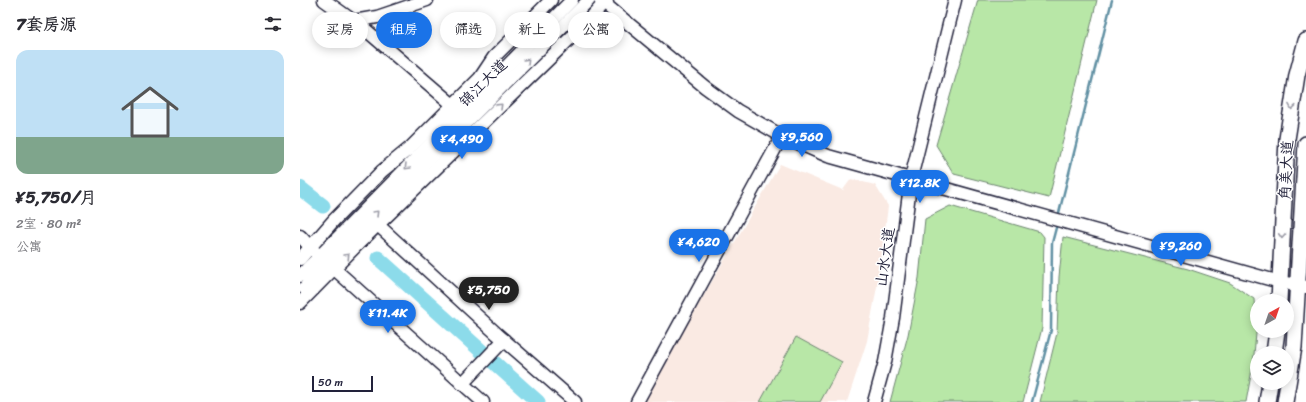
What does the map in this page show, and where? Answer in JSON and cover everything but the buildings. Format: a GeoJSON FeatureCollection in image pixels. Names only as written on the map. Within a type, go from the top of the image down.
{"type":"FeatureCollection","features":[{"type":"Feature","properties":{"kind":"main road","name":"角美大道"},"geometry":{"type":"LineString","coordinates":[[1279,294],[1287,139],[1297,75],[1306,41]]}},
{"type":"Feature","properties":{"kind":"main road","name":"角美大道"},"geometry":{"type":"LineString","coordinates":[[1285,402],[1302,286],[1306,144]]}},
{"type":"Feature","properties":{"kind":"main road"},"geometry":{"type":"LineString","coordinates":[[1267,402],[1269,390]]}},
{"type":"Feature","properties":{"kind":"street"},"geometry":{"type":"LineString","coordinates":[[324,0],[341,12]]}},
{"type":"Feature","properties":{"kind":"street"},"geometry":{"type":"LineString","coordinates":[[368,19],[377,17],[427,0]]}},
{"type":"Feature","properties":{"kind":"street"},"geometry":{"type":"LineString","coordinates":[[300,259],[382,171],[410,148],[480,78],[494,57],[551,0]]}},
{"type":"Feature","properties":{"kind":"street","name":"锦江大道"},"geometry":{"type":"LineString","coordinates":[[300,291],[572,0]]}},
{"type":"Feature","properties":{"kind":"street","name":"锦江大道"},"geometry":{"type":"LineString","coordinates":[[300,276],[327,263],[351,237],[589,0]]}},
{"type":"Feature","properties":{"kind":"street","name":"山水大道"},"geometry":{"type":"LineString","coordinates":[[874,402],[885,362],[893,318],[911,178],[955,0]]}},
{"type":"Feature","properties":{"kind":"street"},"geometry":{"type":"LineString","coordinates":[[300,304],[327,263],[378,225],[587,22],[603,1],[705,86],[738,110],[782,136],[828,156],[1280,282],[1302,286]]}},
{"type":"Feature","properties":{"kind":"street"},"geometry":{"type":"LineString","coordinates":[[368,33],[453,105]]}},
{"type":"Feature","properties":{"kind":"street"},"geometry":{"type":"LineString","coordinates":[[637,402],[782,136]]}},
{"type":"Feature","properties":{"kind":"street"},"geometry":{"type":"LineString","coordinates":[[378,225],[500,343],[574,402]]}},
{"type":"Feature","properties":{"kind":"street"},"geometry":{"type":"LineString","coordinates":[[300,236],[327,263],[483,402]]}},
{"type":"Feature","properties":{"kind":"street"},"geometry":{"type":"LineString","coordinates":[[462,384],[500,343]]}},
{"type":"Feature","properties":{"kind":"shaded area"},"geometry":{"type":"Polygon","coordinates":[[[780,164],[843,190],[851,179],[875,185],[888,206],[880,270],[867,341],[847,402],[642,402],[780,164]]]}},
{"type":"Feature","properties":{"kind":"green space"},"geometry":{"type":"Polygon","coordinates":[[[978,0],[1097,0],[1049,198],[954,174],[936,145],[978,0]]]}},
{"type":"Feature","properties":{"kind":"green space"},"geometry":{"type":"Polygon","coordinates":[[[950,206],[1040,232],[1044,237],[1042,328],[1023,402],[890,402],[908,335],[919,278],[925,219],[950,206]]]}},
{"type":"Feature","properties":{"kind":"green space"},"geometry":{"type":"Polygon","coordinates":[[[1063,237],[1188,269],[1230,283],[1250,296],[1250,338],[1256,338],[1255,346],[1250,346],[1250,380],[1246,402],[1040,402],[1057,333],[1059,277],[1063,237]]]}},
{"type":"Feature","properties":{"kind":"green space"},"geometry":{"type":"Polygon","coordinates":[[[796,337],[842,362],[820,402],[760,402],[796,337]]]}},
{"type":"Feature","properties":{"kind":"waterway"},"geometry":{"type":"LineString","coordinates":[[1058,217],[1112,0]]}},
{"type":"Feature","properties":{"kind":"waterway"},"geometry":{"type":"LineString","coordinates":[[300,188],[323,206]]}},
{"type":"Feature","properties":{"kind":"waterway"},"geometry":{"type":"LineString","coordinates":[[1032,402],[1051,330],[1052,243],[1057,224]]}},
{"type":"Feature","properties":{"kind":"waterway"},"geometry":{"type":"LineString","coordinates":[[378,258],[538,402]]}}]}
